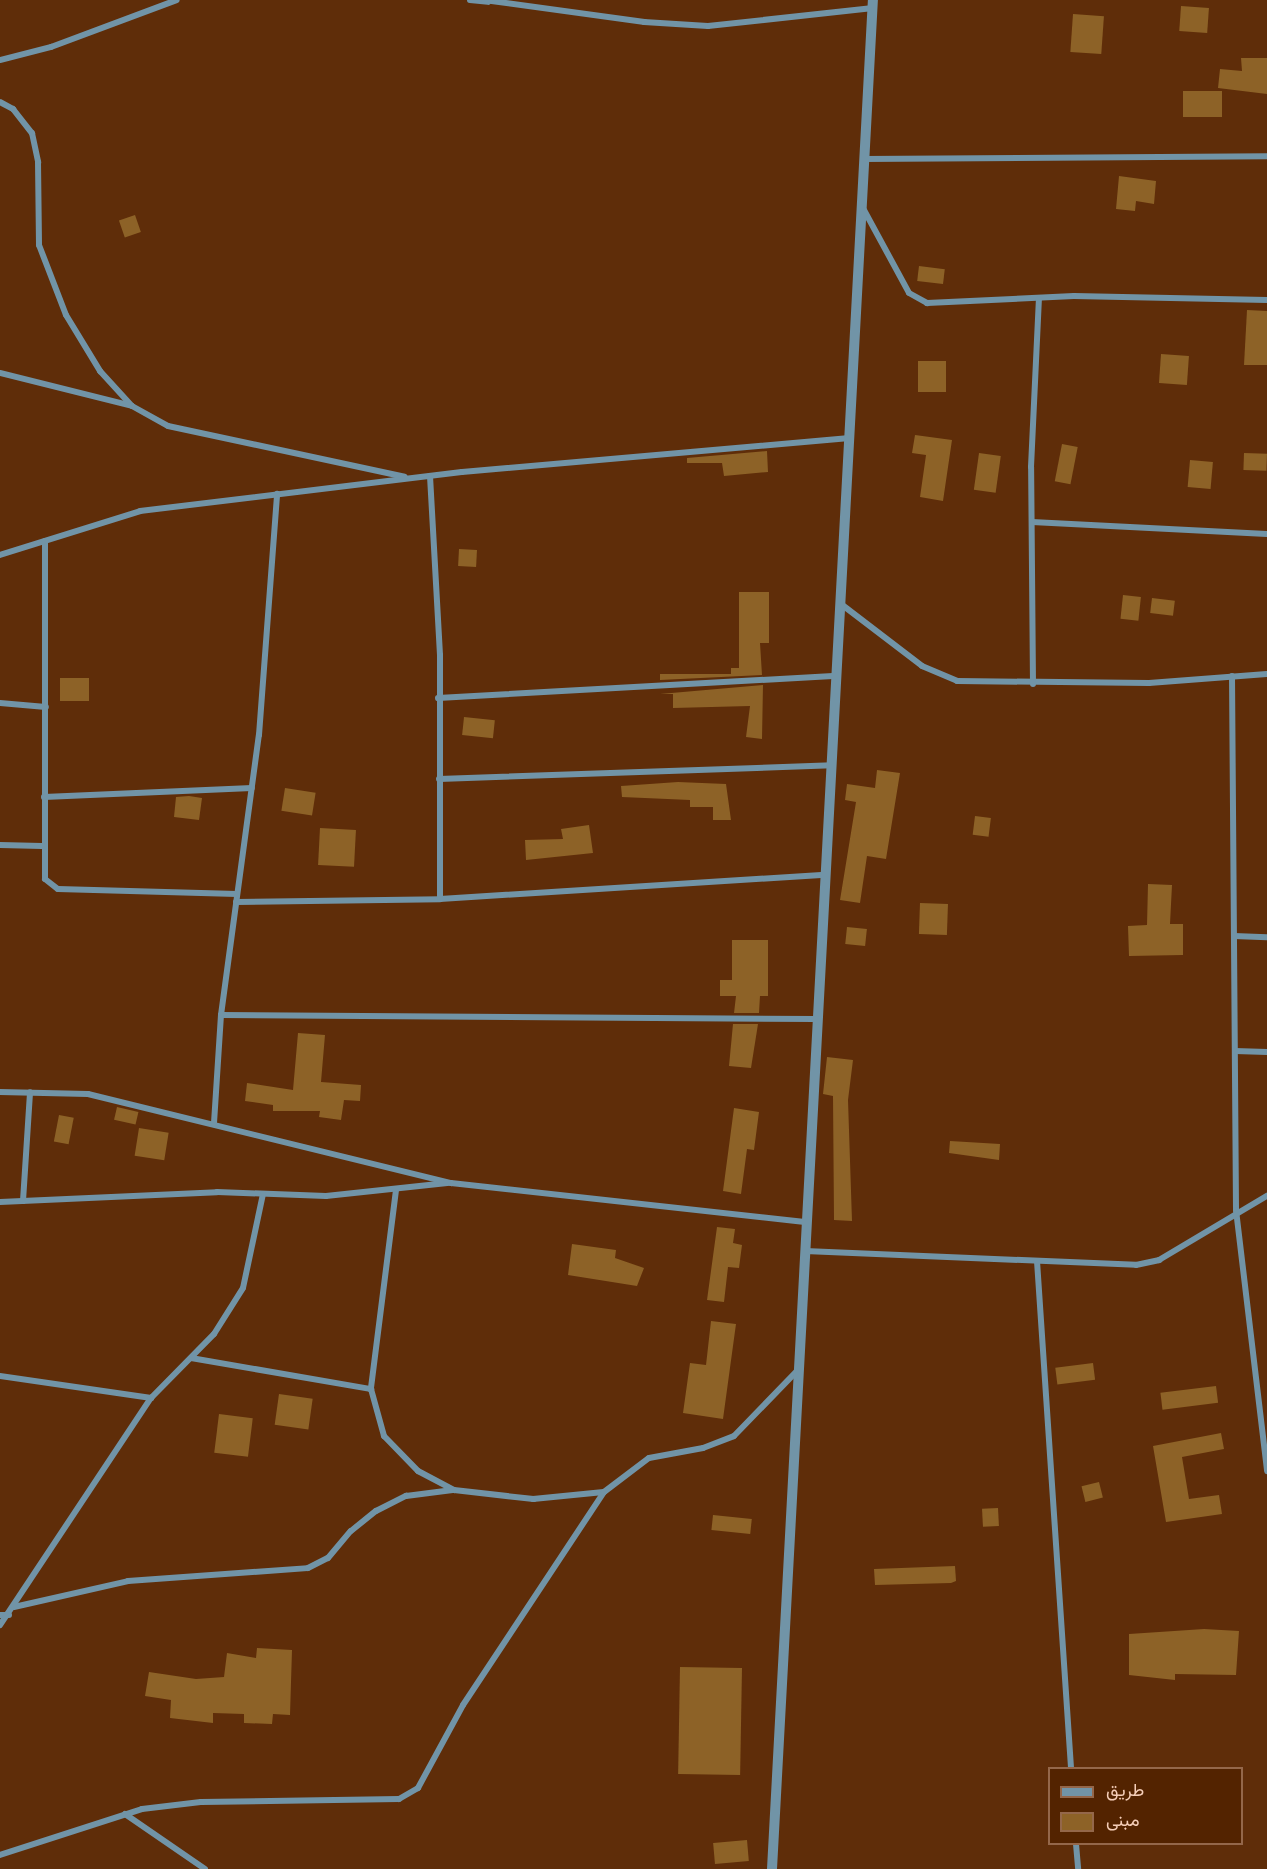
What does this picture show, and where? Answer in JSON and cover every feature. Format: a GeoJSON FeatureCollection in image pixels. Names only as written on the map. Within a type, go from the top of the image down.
{"type":"FeatureCollection","features":[{"type":"Feature","properties":{"kind":"street"},"geometry":{"type":"LineString","coordinates":[[0,60],[51,47],[177,0]]}},
{"type":"Feature","properties":{"kind":"street"},"geometry":{"type":"LineString","coordinates":[[470,0],[708,26],[873,4],[805,1222],[772,1869]]}},
{"type":"Feature","properties":{"kind":"street"},"geometry":{"type":"LineString","coordinates":[[0,102],[13,109],[32,132],[38,162],[39,245],[66,315],[100,372],[132,406]]}},
{"type":"Feature","properties":{"kind":"street"},"geometry":{"type":"LineString","coordinates":[[863,159],[1267,156]]}},
{"type":"Feature","properties":{"kind":"street"},"geometry":{"type":"LineString","coordinates":[[861,204],[917,300],[1267,300]]}},
{"type":"Feature","properties":{"kind":"street"},"geometry":{"type":"LineString","coordinates":[[1033,684],[1032,522],[1039,299]]}},
{"type":"Feature","properties":{"kind":"street"},"geometry":{"type":"LineString","coordinates":[[0,374],[132,406],[168,426],[408,478]]}},
{"type":"Feature","properties":{"kind":"street"},"geometry":{"type":"LineString","coordinates":[[0,555],[140,511],[408,478],[850,438]]}},
{"type":"Feature","properties":{"kind":"street"},"geometry":{"type":"LineString","coordinates":[[430,476],[438,698],[440,899]]}},
{"type":"Feature","properties":{"kind":"street"},"geometry":{"type":"LineString","coordinates":[[214,1123],[221,1015],[252,788],[277,494]]}},
{"type":"Feature","properties":{"kind":"street"},"geometry":{"type":"LineString","coordinates":[[1032,522],[1267,534]]}},
{"type":"Feature","properties":{"kind":"street"},"geometry":{"type":"LineString","coordinates":[[45,542],[46,707],[42,846],[45,879],[58,889],[237,894]]}},
{"type":"Feature","properties":{"kind":"street"},"geometry":{"type":"LineString","coordinates":[[841,604],[922,666],[957,681],[1033,684],[1149,683],[1267,672]]}},
{"type":"Feature","properties":{"kind":"street"},"geometry":{"type":"LineString","coordinates":[[438,698],[837,676]]}},
{"type":"Feature","properties":{"kind":"street"},"geometry":{"type":"LineString","coordinates":[[1232,676],[1236,1210],[1259,1373],[1267,1471]]}},
{"type":"Feature","properties":{"kind":"street"},"geometry":{"type":"LineString","coordinates":[[0,704],[46,707]]}},
{"type":"Feature","properties":{"kind":"street"},"geometry":{"type":"LineString","coordinates":[[439,779],[832,765]]}},
{"type":"Feature","properties":{"kind":"street"},"geometry":{"type":"LineString","coordinates":[[44,797],[252,788]]}},
{"type":"Feature","properties":{"kind":"street"},"geometry":{"type":"LineString","coordinates":[[0,845],[42,846]]}},
{"type":"Feature","properties":{"kind":"street"},"geometry":{"type":"LineString","coordinates":[[236,902],[440,899],[825,874]]}},
{"type":"Feature","properties":{"kind":"street"},"geometry":{"type":"LineString","coordinates":[[1234,936],[1267,937]]}},
{"type":"Feature","properties":{"kind":"street"},"geometry":{"type":"LineString","coordinates":[[221,1015],[816,1019]]}},
{"type":"Feature","properties":{"kind":"street"},"geometry":{"type":"LineString","coordinates":[[1235,1051],[1267,1052]]}},
{"type":"Feature","properties":{"kind":"street"},"geometry":{"type":"LineString","coordinates":[[0,1092],[88,1094],[214,1123],[451,1183],[805,1222]]}},
{"type":"Feature","properties":{"kind":"street"},"geometry":{"type":"LineString","coordinates":[[23,1201],[30,1092]]}},
{"type":"Feature","properties":{"kind":"street"},"geometry":{"type":"LineString","coordinates":[[0,1202],[263,1194],[326,1196],[451,1183]]}},
{"type":"Feature","properties":{"kind":"street"},"geometry":{"type":"LineString","coordinates":[[396,1190],[371,1389],[384,1436],[418,1472],[454,1490]]}},
{"type":"Feature","properties":{"kind":"street"},"geometry":{"type":"LineString","coordinates":[[0,1625],[9,1615],[151,1398],[214,1334],[243,1288],[263,1194]]}},
{"type":"Feature","properties":{"kind":"street"},"geometry":{"type":"LineString","coordinates":[[805,1251],[1136,1265],[1159,1260],[1236,1210],[1267,1196]]}},
{"type":"Feature","properties":{"kind":"street"},"geometry":{"type":"LineString","coordinates":[[1036,1261],[1071,1767]]}},
{"type":"Feature","properties":{"kind":"street"},"geometry":{"type":"LineString","coordinates":[[190,1358],[371,1389]]}},
{"type":"Feature","properties":{"kind":"street"},"geometry":{"type":"LineString","coordinates":[[0,1855],[124,1814],[201,1802],[371,1803],[399,1800],[418,1788],[463,1705],[604,1492],[649,1458],[703,1448],[734,1436],[798,1370]]}},
{"type":"Feature","properties":{"kind":"street"},"geometry":{"type":"LineString","coordinates":[[1259,1373],[1267,1373]]}},
{"type":"Feature","properties":{"kind":"street"},"geometry":{"type":"LineString","coordinates":[[0,1376],[151,1398]]}},
{"type":"Feature","properties":{"kind":"street"},"geometry":{"type":"LineString","coordinates":[[14,1607],[128,1581],[309,1568],[328,1558],[351,1531],[376,1511],[406,1496],[454,1490],[533,1498],[604,1492]]}},
{"type":"Feature","properties":{"kind":"street"},"geometry":{"type":"LineString","coordinates":[[0,1615],[9,1615]]}},
{"type":"Feature","properties":{"kind":"street"},"geometry":{"type":"LineString","coordinates":[[124,1814],[205,1869]]}},
{"type":"Feature","properties":{"kind":"street"},"geometry":{"type":"LineString","coordinates":[[1076,1845],[1077,1869]]}},
{"type":"Feature","properties":{"kind":"building"},"geometry":{"type":"Polygon","coordinates":[[[1181,6],[1209,8],[1207,33],[1179,31],[1181,6]]]}},
{"type":"Feature","properties":{"kind":"building"},"geometry":{"type":"Polygon","coordinates":[[[1073,14],[1104,16],[1101,54],[1070,52],[1073,14]]]}},
{"type":"Feature","properties":{"kind":"building"},"geometry":{"type":"Polygon","coordinates":[[[1241,58],[1267,58],[1267,94],[1218,88],[1220,69],[1242,71],[1241,58]]]}},
{"type":"Feature","properties":{"kind":"building"},"geometry":{"type":"Polygon","coordinates":[[[1183,91],[1222,91],[1222,117],[1183,117],[1183,91]]]}},
{"type":"Feature","properties":{"kind":"building"},"geometry":{"type":"Polygon","coordinates":[[[1119,176],[1156,181],[1154,204],[1136,201],[1135,211],[1116,209],[1119,176]]]}},
{"type":"Feature","properties":{"kind":"building"},"geometry":{"type":"Polygon","coordinates":[[[135,215],[141,232],[125,238],[119,221],[135,215]]]}},
{"type":"Feature","properties":{"kind":"building"},"geometry":{"type":"Polygon","coordinates":[[[919,266],[945,269],[943,284],[917,281],[919,266]]]}},
{"type":"Feature","properties":{"kind":"building"},"geometry":{"type":"Polygon","coordinates":[[[1247,310],[1267,311],[1267,365],[1244,365],[1247,310]]]}},
{"type":"Feature","properties":{"kind":"building"},"geometry":{"type":"Polygon","coordinates":[[[1161,354],[1189,356],[1187,385],[1159,383],[1161,354]]]}},
{"type":"Feature","properties":{"kind":"building"},"geometry":{"type":"Polygon","coordinates":[[[918,361],[946,361],[946,392],[918,392],[918,361]]]}},
{"type":"Feature","properties":{"kind":"building"},"geometry":{"type":"Polygon","coordinates":[[[915,435],[952,440],[943,501],[920,497],[926,455],[912,453],[915,435]]]}},
{"type":"Feature","properties":{"kind":"building"},"geometry":{"type":"Polygon","coordinates":[[[1062,444],[1078,447],[1070,484],[1055,481],[1062,444]]]}},
{"type":"Feature","properties":{"kind":"building"},"geometry":{"type":"Polygon","coordinates":[[[767,451],[768,472],[724,476],[722,463],[687,463],[687,458],[767,451]]]}},
{"type":"Feature","properties":{"kind":"building"},"geometry":{"type":"Polygon","coordinates":[[[979,453],[1001,456],[996,493],[974,490],[979,453]]]}},
{"type":"Feature","properties":{"kind":"building"},"geometry":{"type":"Polygon","coordinates":[[[1244,453],[1267,454],[1266,471],[1243,470],[1244,453]]]}},
{"type":"Feature","properties":{"kind":"building"},"geometry":{"type":"Polygon","coordinates":[[[1190,460],[1213,462],[1211,489],[1188,487],[1190,460]]]}},
{"type":"Feature","properties":{"kind":"building"},"geometry":{"type":"Polygon","coordinates":[[[459,549],[477,550],[476,567],[458,566],[459,549]]]}},
{"type":"Feature","properties":{"kind":"building"},"geometry":{"type":"Polygon","coordinates":[[[739,592],[769,592],[769,643],[760,643],[762,675],[660,680],[660,674],[731,674],[731,668],[739,668],[739,592]]]}},
{"type":"Feature","properties":{"kind":"building"},"geometry":{"type":"Polygon","coordinates":[[[1123,595],[1141,597],[1138,621],[1120,619],[1123,595]]]}},
{"type":"Feature","properties":{"kind":"building"},"geometry":{"type":"Polygon","coordinates":[[[1152,598],[1175,601],[1173,616],[1150,613],[1152,598]]]}},
{"type":"Feature","properties":{"kind":"building"},"geometry":{"type":"Polygon","coordinates":[[[60,678],[89,678],[89,701],[60,701],[60,678]]]}},
{"type":"Feature","properties":{"kind":"building"},"geometry":{"type":"Polygon","coordinates":[[[763,685],[762,739],[746,737],[750,706],[673,708],[673,694],[660,694],[763,685]]]}},
{"type":"Feature","properties":{"kind":"building"},"geometry":{"type":"Polygon","coordinates":[[[464,717],[495,720],[493,738],[462,735],[464,717]]]}},
{"type":"Feature","properties":{"kind":"building"},"geometry":{"type":"Polygon","coordinates":[[[877,770],[900,773],[886,859],[867,856],[860,903],[840,900],[856,802],[845,800],[847,784],[875,788],[877,770]]]}},
{"type":"Feature","properties":{"kind":"building"},"geometry":{"type":"Polygon","coordinates":[[[678,782],[726,784],[731,820],[713,820],[713,807],[690,807],[690,800],[622,797],[621,786],[678,782]]]}},
{"type":"Feature","properties":{"kind":"building"},"geometry":{"type":"Polygon","coordinates":[[[285,788],[316,793],[312,816],[281,811],[285,788]]]}},
{"type":"Feature","properties":{"kind":"building"},"geometry":{"type":"Polygon","coordinates":[[[176,797],[202,798],[199,820],[174,817],[176,797]]]}},
{"type":"Feature","properties":{"kind":"building"},"geometry":{"type":"Polygon","coordinates":[[[975,816],[991,818],[989,837],[973,835],[975,816]]]}},
{"type":"Feature","properties":{"kind":"building"},"geometry":{"type":"Polygon","coordinates":[[[589,825],[593,853],[526,860],[525,840],[563,839],[561,829],[589,825]]]}},
{"type":"Feature","properties":{"kind":"building"},"geometry":{"type":"Polygon","coordinates":[[[320,828],[356,830],[354,867],[318,865],[320,828]]]}},
{"type":"Feature","properties":{"kind":"building"},"geometry":{"type":"Polygon","coordinates":[[[1148,884],[1172,885],[1170,924],[1183,924],[1183,955],[1129,956],[1128,926],[1147,925],[1148,884]]]}},
{"type":"Feature","properties":{"kind":"building"},"geometry":{"type":"Polygon","coordinates":[[[920,903],[948,904],[947,935],[919,934],[920,903]]]}},
{"type":"Feature","properties":{"kind":"building"},"geometry":{"type":"Polygon","coordinates":[[[847,927],[867,929],[865,946],[845,944],[847,927]]]}},
{"type":"Feature","properties":{"kind":"building"},"geometry":{"type":"Polygon","coordinates":[[[732,940],[768,940],[768,996],[760,996],[759,1013],[734,1013],[736,996],[720,996],[720,980],[732,980],[732,940]]]}},
{"type":"Feature","properties":{"kind":"building"},"geometry":{"type":"Polygon","coordinates":[[[733,1024],[758,1024],[751,1068],[729,1066],[733,1024]]]}},
{"type":"Feature","properties":{"kind":"building"},"geometry":{"type":"Polygon","coordinates":[[[298,1033],[325,1035],[321,1082],[361,1085],[360,1101],[344,1100],[341,1120],[319,1117],[320,1111],[273,1111],[273,1105],[245,1101],[247,1083],[293,1090],[298,1033]]]}},
{"type":"Feature","properties":{"kind":"building"},"geometry":{"type":"Polygon","coordinates":[[[827,1057],[853,1060],[848,1100],[852,1221],[834,1220],[833,1096],[823,1094],[827,1057]]]}},
{"type":"Feature","properties":{"kind":"building"},"geometry":{"type":"Polygon","coordinates":[[[117,1107],[138,1112],[136,1125],[114,1120],[117,1107]]]}},
{"type":"Feature","properties":{"kind":"building"},"geometry":{"type":"Polygon","coordinates":[[[734,1108],[759,1112],[754,1150],[747,1149],[741,1194],[723,1191],[734,1108]]]}},
{"type":"Feature","properties":{"kind":"building"},"geometry":{"type":"Polygon","coordinates":[[[59,1115],[74,1118],[69,1144],[54,1142],[59,1115]]]}},
{"type":"Feature","properties":{"kind":"building"},"geometry":{"type":"Polygon","coordinates":[[[139,1128],[169,1133],[164,1160],[135,1156],[139,1128]]]}},
{"type":"Feature","properties":{"kind":"building"},"geometry":{"type":"Polygon","coordinates":[[[950,1141],[1000,1144],[999,1160],[949,1153],[950,1141]]]}},
{"type":"Feature","properties":{"kind":"building"},"geometry":{"type":"Polygon","coordinates":[[[717,1227],[735,1229],[733,1243],[742,1245],[739,1268],[728,1267],[724,1302],[707,1300],[717,1227]]]}},
{"type":"Feature","properties":{"kind":"building"},"geometry":{"type":"Polygon","coordinates":[[[572,1244],[616,1250],[615,1258],[644,1268],[637,1286],[568,1275],[572,1244]]]}},
{"type":"Feature","properties":{"kind":"building"},"geometry":{"type":"Polygon","coordinates":[[[711,1321],[736,1324],[723,1419],[683,1413],[690,1363],[706,1365],[711,1321]]]}},
{"type":"Feature","properties":{"kind":"building"},"geometry":{"type":"Polygon","coordinates":[[[1093,1363],[1095,1380],[1057,1385],[1055,1368],[1093,1363]]]}},
{"type":"Feature","properties":{"kind":"building"},"geometry":{"type":"Polygon","coordinates":[[[1216,1386],[1218,1403],[1162,1410],[1160,1393],[1216,1386]]]}},
{"type":"Feature","properties":{"kind":"building"},"geometry":{"type":"Polygon","coordinates":[[[279,1394],[313,1399],[308,1429],[275,1425],[279,1394]]]}},
{"type":"Feature","properties":{"kind":"building"},"geometry":{"type":"Polygon","coordinates":[[[219,1414],[253,1418],[248,1457],[214,1453],[219,1414]]]}},
{"type":"Feature","properties":{"kind":"building"},"geometry":{"type":"Polygon","coordinates":[[[1221,1433],[1224,1449],[1182,1457],[1189,1499],[1219,1495],[1222,1514],[1166,1522],[1153,1446],[1221,1433]]]}},
{"type":"Feature","properties":{"kind":"building"},"geometry":{"type":"Polygon","coordinates":[[[1099,1482],[1103,1498],[1085,1502],[1082,1486],[1099,1482]]]}},
{"type":"Feature","properties":{"kind":"building"},"geometry":{"type":"Polygon","coordinates":[[[998,1508],[999,1526],[983,1527],[982,1509],[998,1508]]]}},
{"type":"Feature","properties":{"kind":"building"},"geometry":{"type":"Polygon","coordinates":[[[713,1515],[752,1519],[750,1534],[711,1530],[713,1515]]]}},
{"type":"Feature","properties":{"kind":"building"},"geometry":{"type":"Polygon","coordinates":[[[955,1566],[956,1581],[951,1583],[875,1585],[874,1569],[955,1566]]]}},
{"type":"Feature","properties":{"kind":"building"},"geometry":{"type":"Polygon","coordinates":[[[1204,1629],[1239,1631],[1236,1675],[1175,1674],[1175,1680],[1129,1675],[1129,1634],[1204,1629]]]}},
{"type":"Feature","properties":{"kind":"building"},"geometry":{"type":"Polygon","coordinates":[[[257,1648],[292,1650],[290,1715],[273,1714],[272,1724],[244,1723],[244,1714],[213,1713],[213,1723],[170,1718],[171,1700],[145,1696],[149,1672],[196,1679],[224,1677],[227,1653],[256,1658],[257,1648]]]}},
{"type":"Feature","properties":{"kind":"building"},"geometry":{"type":"Polygon","coordinates":[[[680,1667],[742,1668],[740,1775],[678,1774],[680,1667]]]}},
{"type":"Feature","properties":{"kind":"building"},"geometry":{"type":"Polygon","coordinates":[[[747,1840],[749,1861],[715,1864],[713,1843],[747,1840]]]}}]}
